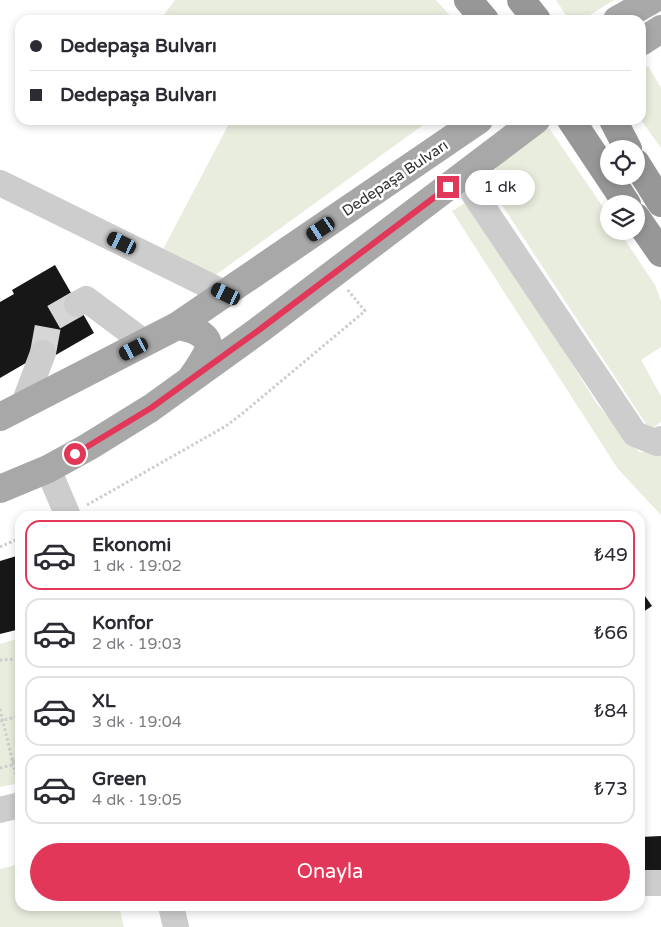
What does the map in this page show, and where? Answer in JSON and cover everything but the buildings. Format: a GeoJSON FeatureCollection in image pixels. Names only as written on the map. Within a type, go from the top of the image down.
{"type":"FeatureCollection","features":[{"type":"Feature","properties":{"kind":"highway"},"geometry":{"type":"LineString","coordinates":[[468,0],[481,15]]}},
{"type":"Feature","properties":{"kind":"highway"},"geometry":{"type":"LineString","coordinates":[[489,0],[501,15]]}},
{"type":"Feature","properties":{"kind":"highway"},"geometry":{"type":"LineString","coordinates":[[521,0],[533,15]]}},
{"type":"Feature","properties":{"kind":"highway"},"geometry":{"type":"LineString","coordinates":[[543,0],[551,15]]}},
{"type":"Feature","properties":{"kind":"highway"},"geometry":{"type":"LineString","coordinates":[[570,125],[590,150]]}},
{"type":"Feature","properties":{"kind":"highway"},"geometry":{"type":"LineString","coordinates":[[575,125],[621,195]]}},
{"type":"Feature","properties":{"kind":"highway"},"geometry":{"type":"LineString","coordinates":[[615,125],[623,140]]}},
{"type":"Feature","properties":{"kind":"highway"},"geometry":{"type":"LineString","coordinates":[[645,177],[661,203]]}},
{"type":"Feature","properties":{"kind":"highway"},"geometry":{"type":"LineString","coordinates":[[645,230],[661,253]]}},
{"type":"Feature","properties":{"kind":"main road"},"geometry":{"type":"LineString","coordinates":[[626,15],[652,0]]}},
{"type":"Feature","properties":{"kind":"main road"},"geometry":{"type":"LineString","coordinates":[[646,39],[661,29]]}},
{"type":"Feature","properties":{"kind":"main road","name":"Dedepaşa Bulvarı"},"geometry":{"type":"LineString","coordinates":[[12,411],[177,326],[472,125]]}},
{"type":"Feature","properties":{"kind":"main road"},"geometry":{"type":"LineString","coordinates":[[0,489],[48,469],[151,408],[335,273],[527,127]]}},
{"type":"Feature","properties":{"kind":"main road"},"geometry":{"type":"LineString","coordinates":[[177,326],[200,332],[207,340],[208,352],[192,378]]}},
{"type":"Feature","properties":{"kind":"street"},"geometry":{"type":"LineString","coordinates":[[462,176],[635,434],[657,443],[661,439]]}},
{"type":"Feature","properties":{"kind":"street"},"geometry":{"type":"LineString","coordinates":[[0,183],[226,294]]}},
{"type":"Feature","properties":{"kind":"street"},"geometry":{"type":"LineString","coordinates":[[78,304],[86,299],[145,343]]}},
{"type":"Feature","properties":{"kind":"street"},"geometry":{"type":"LineString","coordinates":[[12,411],[43,354]]}},
{"type":"Feature","properties":{"kind":"street"},"geometry":{"type":"LineString","coordinates":[[48,469],[66,511]]}},
{"type":"Feature","properties":{"kind":"street"},"geometry":{"type":"LineString","coordinates":[[0,810],[15,799]]}},
{"type":"Feature","properties":{"kind":"street"},"geometry":{"type":"LineString","coordinates":[[645,883],[661,883]]}},
{"type":"Feature","properties":{"kind":"street"},"geometry":{"type":"LineString","coordinates":[[172,911],[176,927]]}},
{"type":"Feature","properties":{"kind":"path"},"geometry":{"type":"LineString","coordinates":[[77,511],[226,426],[365,311],[335,273]]}},
{"type":"Feature","properties":{"kind":"path"},"geometry":{"type":"LineString","coordinates":[[0,547],[15,540]]}},
{"type":"Feature","properties":{"kind":"path"},"geometry":{"type":"LineString","coordinates":[[0,660],[15,659]]}},
{"type":"Feature","properties":{"kind":"path"},"geometry":{"type":"LineString","coordinates":[[0,710],[1,721],[15,774]]}},
{"type":"Feature","properties":{"kind":"path"},"geometry":{"type":"LineString","coordinates":[[1,721],[15,717]]}},
{"type":"Feature","properties":{"kind":"path"},"geometry":{"type":"LineString","coordinates":[[0,768],[13,763]]}},
{"type":"Feature","properties":{"kind":"shaded area"},"geometry":{"type":"Polygon","coordinates":[[[175,0],[436,0],[450,15],[164,15],[175,0]]]}},
{"type":"Feature","properties":{"kind":"shaded area"},"geometry":{"type":"Polygon","coordinates":[[[556,0],[614,0],[590,15],[566,15],[556,0]]]}},
{"type":"Feature","properties":{"kind":"shaded area"},"geometry":{"type":"Polygon","coordinates":[[[648,66],[661,88],[661,148],[645,125],[646,67],[648,66]]]}},
{"type":"Feature","properties":{"kind":"shaded area"},"geometry":{"type":"Polygon","coordinates":[[[228,125],[423,125],[210,279],[160,255],[228,125]]]}},
{"type":"Feature","properties":{"kind":"shaded area"},"geometry":{"type":"Polygon","coordinates":[[[549,128],[600,203],[600,240],[625,240],[655,285],[661,301],[661,347],[641,360],[661,396],[661,422],[650,430],[492,190],[497,164],[549,128]]]}},
{"type":"Feature","properties":{"kind":"shaded area"},"geometry":{"type":"Polygon","coordinates":[[[470,200],[597,404],[639,452],[661,453],[661,515],[618,469],[452,211],[470,200]]]}},
{"type":"Feature","properties":{"kind":"shaded area"},"geometry":{"type":"Polygon","coordinates":[[[15,640],[15,784],[0,787],[0,644],[15,640]]]}},
{"type":"Feature","properties":{"kind":"shaded area"},"geometry":{"type":"Polygon","coordinates":[[[15,865],[15,911],[120,911],[124,927],[0,927],[0,869],[15,865]]]}},
{"type":"Feature","properties":{"kind":"tunnel"},"geometry":{"type":"LineString","coordinates":[[43,353],[49,320],[77,304]]}},
{"type":"Feature","properties":{"kind":"route"},"geometry":{"type":"LineString","coordinates":[[75,454],[151,408],[259,330],[448,187]]}}]}
